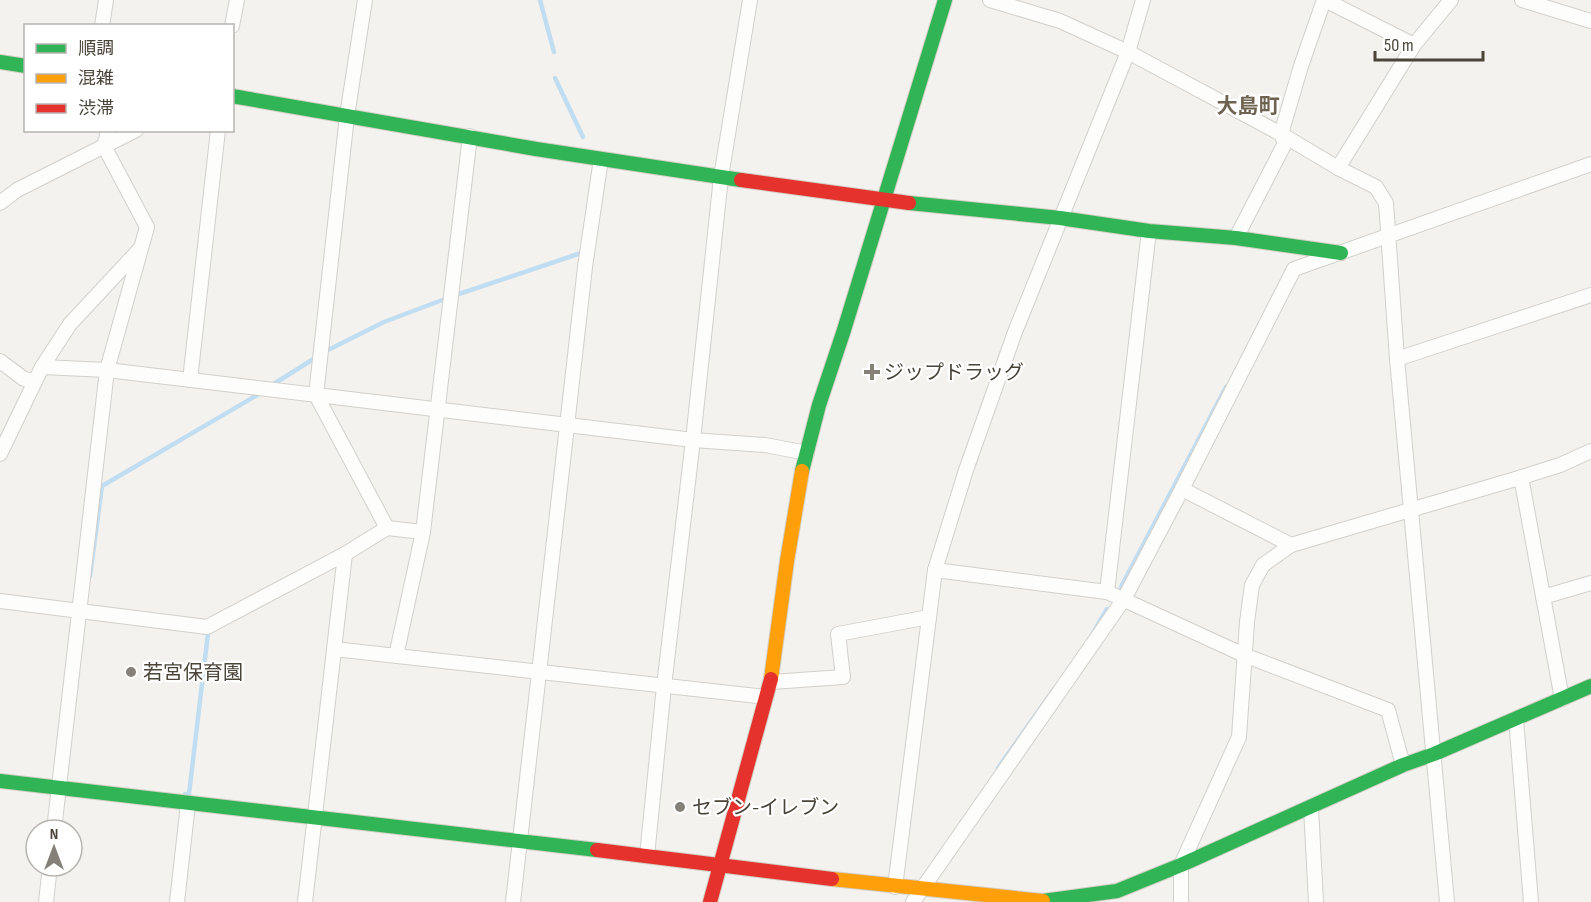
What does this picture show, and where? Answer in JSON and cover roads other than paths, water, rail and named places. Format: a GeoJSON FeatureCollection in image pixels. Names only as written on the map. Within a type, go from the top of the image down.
{"type":"FeatureCollection","features":[{"type":"Feature","properties":{"kind":"street"},"geometry":{"type":"LineString","coordinates":[[102,24],[106,0]]}},
{"type":"Feature","properties":{"kind":"street"},"geometry":{"type":"LineString","coordinates":[[232,24],[237,0]]}},
{"type":"Feature","properties":{"kind":"street"},"geometry":{"type":"LineString","coordinates":[[365,0],[347,116],[316,395],[387,528]]}},
{"type":"Feature","properties":{"kind":"street"},"geometry":{"type":"LineString","coordinates":[[647,856],[721,177],[750,0]]}},
{"type":"Feature","properties":{"kind":"street"},"geometry":{"type":"LineString","coordinates":[[710,902],[771,682],[787,561],[807,453],[819,405],[945,0]]}},
{"type":"Feature","properties":{"kind":"street"},"geometry":{"type":"LineString","coordinates":[[990,0],[1060,21],[1128,52],[1376,187],[1386,203],[1397,359],[1447,902]]}},
{"type":"Feature","properties":{"kind":"street"},"geometry":{"type":"LineString","coordinates":[[895,887],[935,570],[966,470],[1015,332],[1128,52],[1143,0]]}},
{"type":"Feature","properties":{"kind":"street"},"geometry":{"type":"LineString","coordinates":[[1236,238],[1285,143],[1281,134],[1324,0],[1414,45]]}},
{"type":"Feature","properties":{"kind":"street"},"geometry":{"type":"LineString","coordinates":[[1338,168],[1414,45],[1451,0]]}},
{"type":"Feature","properties":{"kind":"street"},"geometry":{"type":"LineString","coordinates":[[1522,0],[1591,21]]}},
{"type":"Feature","properties":{"kind":"street"},"geometry":{"type":"LineString","coordinates":[[0,62],[24,66]]}},
{"type":"Feature","properties":{"kind":"street"},"geometry":{"type":"LineString","coordinates":[[234,96],[601,159],[884,201],[1060,218],[1149,231],[1236,238],[1341,253]]}},
{"type":"Feature","properties":{"kind":"street"},"geometry":{"type":"LineString","coordinates":[[56,818],[107,370],[147,227],[104,146],[107,132]]}},
{"type":"Feature","properties":{"kind":"street"},"geometry":{"type":"LineString","coordinates":[[0,203],[16,190],[132,132]]}},
{"type":"Feature","properties":{"kind":"street"},"geometry":{"type":"LineString","coordinates":[[189,380],[218,132]]}},
{"type":"Feature","properties":{"kind":"street"},"geometry":{"type":"LineString","coordinates":[[396,656],[423,532],[470,136]]}},
{"type":"Feature","properties":{"kind":"street"},"geometry":{"type":"LineString","coordinates":[[513,902],[585,267],[601,159]]}},
{"type":"Feature","properties":{"kind":"street"},"geometry":{"type":"LineString","coordinates":[[913,902],[1124,599],[1294,269],[1591,164]]}},
{"type":"Feature","properties":{"kind":"street"},"geometry":{"type":"LineString","coordinates":[[1107,592],[1149,231]]}},
{"type":"Feature","properties":{"kind":"street"},"geometry":{"type":"LineString","coordinates":[[0,454],[42,367],[70,324],[141,247]]}},
{"type":"Feature","properties":{"kind":"street"},"geometry":{"type":"LineString","coordinates":[[1397,359],[1591,295]]}},
{"type":"Feature","properties":{"kind":"street"},"geometry":{"type":"LineString","coordinates":[[0,361],[24,379],[35,381]]}},
{"type":"Feature","properties":{"kind":"street"},"geometry":{"type":"LineString","coordinates":[[42,367],[107,370],[693,440],[765,445],[807,453]]}},
{"type":"Feature","properties":{"kind":"street"},"geometry":{"type":"LineString","coordinates":[[1181,902],[1181,865],[1239,736],[1244,655],[1252,585],[1263,565],[1291,545],[1560,465],[1591,451]]}},
{"type":"Feature","properties":{"kind":"street"},"geometry":{"type":"LineString","coordinates":[[1521,477],[1562,699]]}},
{"type":"Feature","properties":{"kind":"street"},"geometry":{"type":"LineString","coordinates":[[1182,489],[1291,545]]}},
{"type":"Feature","properties":{"kind":"street"},"geometry":{"type":"LineString","coordinates":[[0,601],[207,627],[345,554],[387,528],[423,532]]}},
{"type":"Feature","properties":{"kind":"street"},"geometry":{"type":"LineString","coordinates":[[305,902],[345,554]]}},
{"type":"Feature","properties":{"kind":"street"},"geometry":{"type":"LineString","coordinates":[[935,570],[1107,592],[1124,599],[1244,655],[1388,710],[1403,765]]}},
{"type":"Feature","properties":{"kind":"street"},"geometry":{"type":"LineString","coordinates":[[1543,597],[1591,583]]}},
{"type":"Feature","properties":{"kind":"street"},"geometry":{"type":"LineString","coordinates":[[771,682],[843,677],[838,634],[929,617]]}},
{"type":"Feature","properties":{"kind":"street"},"geometry":{"type":"LineString","coordinates":[[334,649],[766,697]]}},
{"type":"Feature","properties":{"kind":"street"},"geometry":{"type":"LineString","coordinates":[[0,781],[895,887],[1047,901],[1113,896],[1403,765],[1434,754],[1591,686]]}},
{"type":"Feature","properties":{"kind":"street"},"geometry":{"type":"LineString","coordinates":[[1516,719],[1531,902]]}},
{"type":"Feature","properties":{"kind":"street"},"geometry":{"type":"LineString","coordinates":[[177,902],[188,804]]}},
{"type":"Feature","properties":{"kind":"street"},"geometry":{"type":"LineString","coordinates":[[1311,808],[1316,902]]}},
{"type":"Feature","properties":{"kind":"street"},"geometry":{"type":"LineString","coordinates":[[46,902],[49,878]]}},
{"type":"Feature","properties":{"kind":"waterway"},"geometry":{"type":"LineString","coordinates":[[540,0],[554,52]]}},
{"type":"Feature","properties":{"kind":"waterway"},"geometry":{"type":"LineString","coordinates":[[555,78],[583,137]]}},
{"type":"Feature","properties":{"kind":"waterway"},"geometry":{"type":"LineString","coordinates":[[459,294],[581,253]]}},
{"type":"Feature","properties":{"kind":"waterway"},"geometry":{"type":"LineString","coordinates":[[326,351],[384,322],[445,299]]}},
{"type":"Feature","properties":{"kind":"waterway"},"geometry":{"type":"LineString","coordinates":[[272,385],[315,358]]}},
{"type":"Feature","properties":{"kind":"waterway"},"geometry":{"type":"LineString","coordinates":[[1121,587],[1226,387]]}},
{"type":"Feature","properties":{"kind":"waterway"},"geometry":{"type":"LineString","coordinates":[[90,576],[102,486],[259,394]]}},
{"type":"Feature","properties":{"kind":"waterway"},"geometry":{"type":"LineString","coordinates":[[1093,633],[1107,609]]}},
{"type":"Feature","properties":{"kind":"waterway"},"geometry":{"type":"LineString","coordinates":[[185,794],[189,794],[208,633],[202,632]]}},
{"type":"Feature","properties":{"kind":"waterway"},"geometry":{"type":"LineString","coordinates":[[998,768],[1054,689]]}},
{"type":"Feature","properties":{"kind":"place","name":"ジップドラッグ"},"geometry":{"type":"Point","coordinates":[872,372]}},
{"type":"Feature","properties":{"kind":"place","name":"若宮保育園"},"geometry":{"type":"Point","coordinates":[131,672]}},
{"type":"Feature","properties":{"kind":"place","name":"セブン-イレブン"},"geometry":{"type":"Point","coordinates":[680,807]}},
{"type":"Feature","properties":{"kind":"district","name":"大島町"},"geometry":{"type":"Point","coordinates":[1248,106]}}]}
